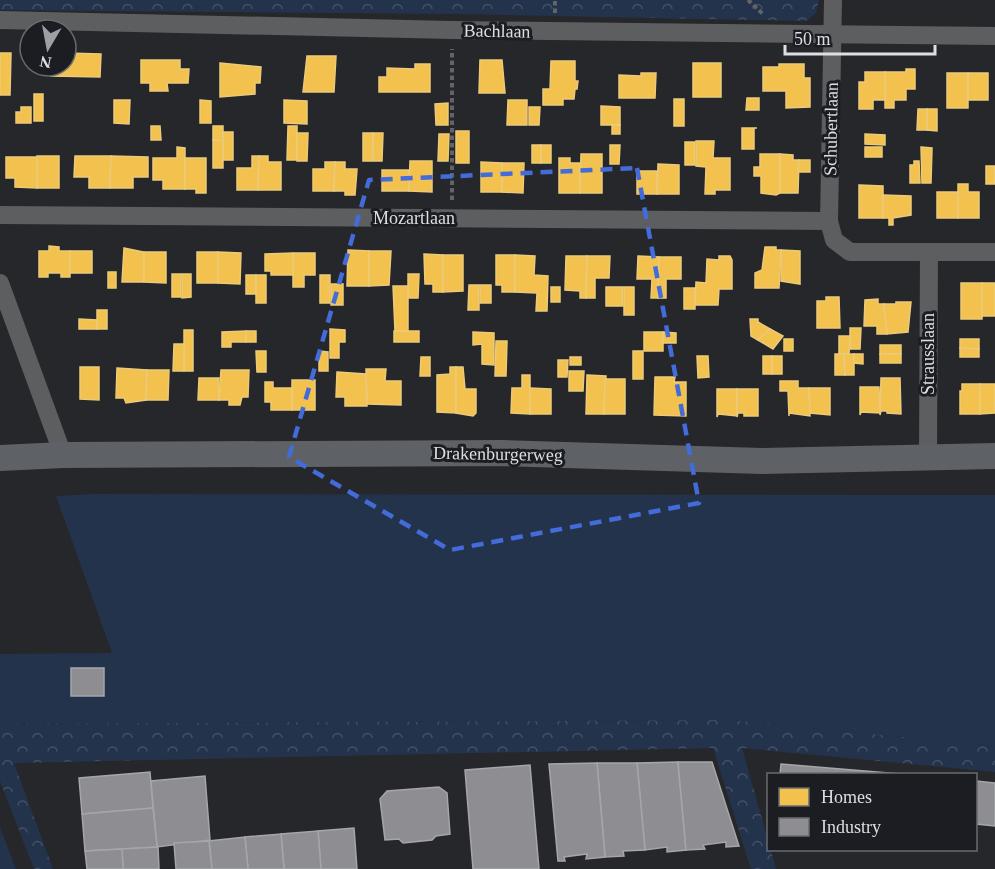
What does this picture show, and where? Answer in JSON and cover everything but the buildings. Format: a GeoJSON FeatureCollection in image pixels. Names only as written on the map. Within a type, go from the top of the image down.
{"type":"FeatureCollection","features":[{"type":"Feature","properties":{"kind":"main road","name":"Drakenburgerweg"},"geometry":{"type":"LineString","coordinates":[[0,458],[63,455],[502,453],[762,460],[995,456]]}},
{"type":"Feature","properties":{"kind":"street","name":"Schubertlaan"},"geometry":{"type":"LineString","coordinates":[[829,221],[833,0]]}},
{"type":"Feature","properties":{"kind":"street","name":"Bachlaan"},"geometry":{"type":"LineString","coordinates":[[0,20],[452,30],[995,36]]}},
{"type":"Feature","properties":{"kind":"street","name":"Mozartlaan"},"geometry":{"type":"LineString","coordinates":[[0,215],[829,221]]}},
{"type":"Feature","properties":{"kind":"street"},"geometry":{"type":"LineString","coordinates":[[829,221],[834,240],[850,252],[995,252]]}},
{"type":"Feature","properties":{"kind":"street","name":"Strausslaan"},"geometry":{"type":"LineString","coordinates":[[928,456],[929,252]]}},
{"type":"Feature","properties":{"kind":"street"},"geometry":{"type":"LineString","coordinates":[[0,283],[63,455]]}},
{"type":"Feature","properties":{"kind":"path"},"geometry":{"type":"LineString","coordinates":[[452,30],[452,219]]}},
{"type":"Feature","properties":{"kind":"highlighted area"},"geometry":{"type":"Polygon","coordinates":[[[637,168],[699,503],[450,550],[289,457],[369,180],[637,168]]]}},
{"type":"Feature","properties":{"kind":"green space"},"geometry":{"type":"Polygon","coordinates":[[[0,0],[819,0],[816,13],[806,21],[457,14],[0,10],[0,0]]]}},
{"type":"Feature","properties":{"kind":"green space"},"geometry":{"type":"Polygon","coordinates":[[[91,494],[995,495],[995,746],[730,720],[0,724],[0,654],[112,653],[56,496],[91,494]]]}},
{"type":"Feature","properties":{"kind":"green space"},"geometry":{"type":"Polygon","coordinates":[[[730,720],[995,746],[995,772],[742,748],[767,837],[767,851],[771,851],[776,869],[751,869],[713,748],[14,763],[53,869],[34,869],[0,781],[0,724],[730,720]]]}},
{"type":"Feature","properties":{"kind":"green space"},"geometry":{"type":"Polygon","coordinates":[[[0,827],[16,869],[0,869],[0,827]]]}}]}
